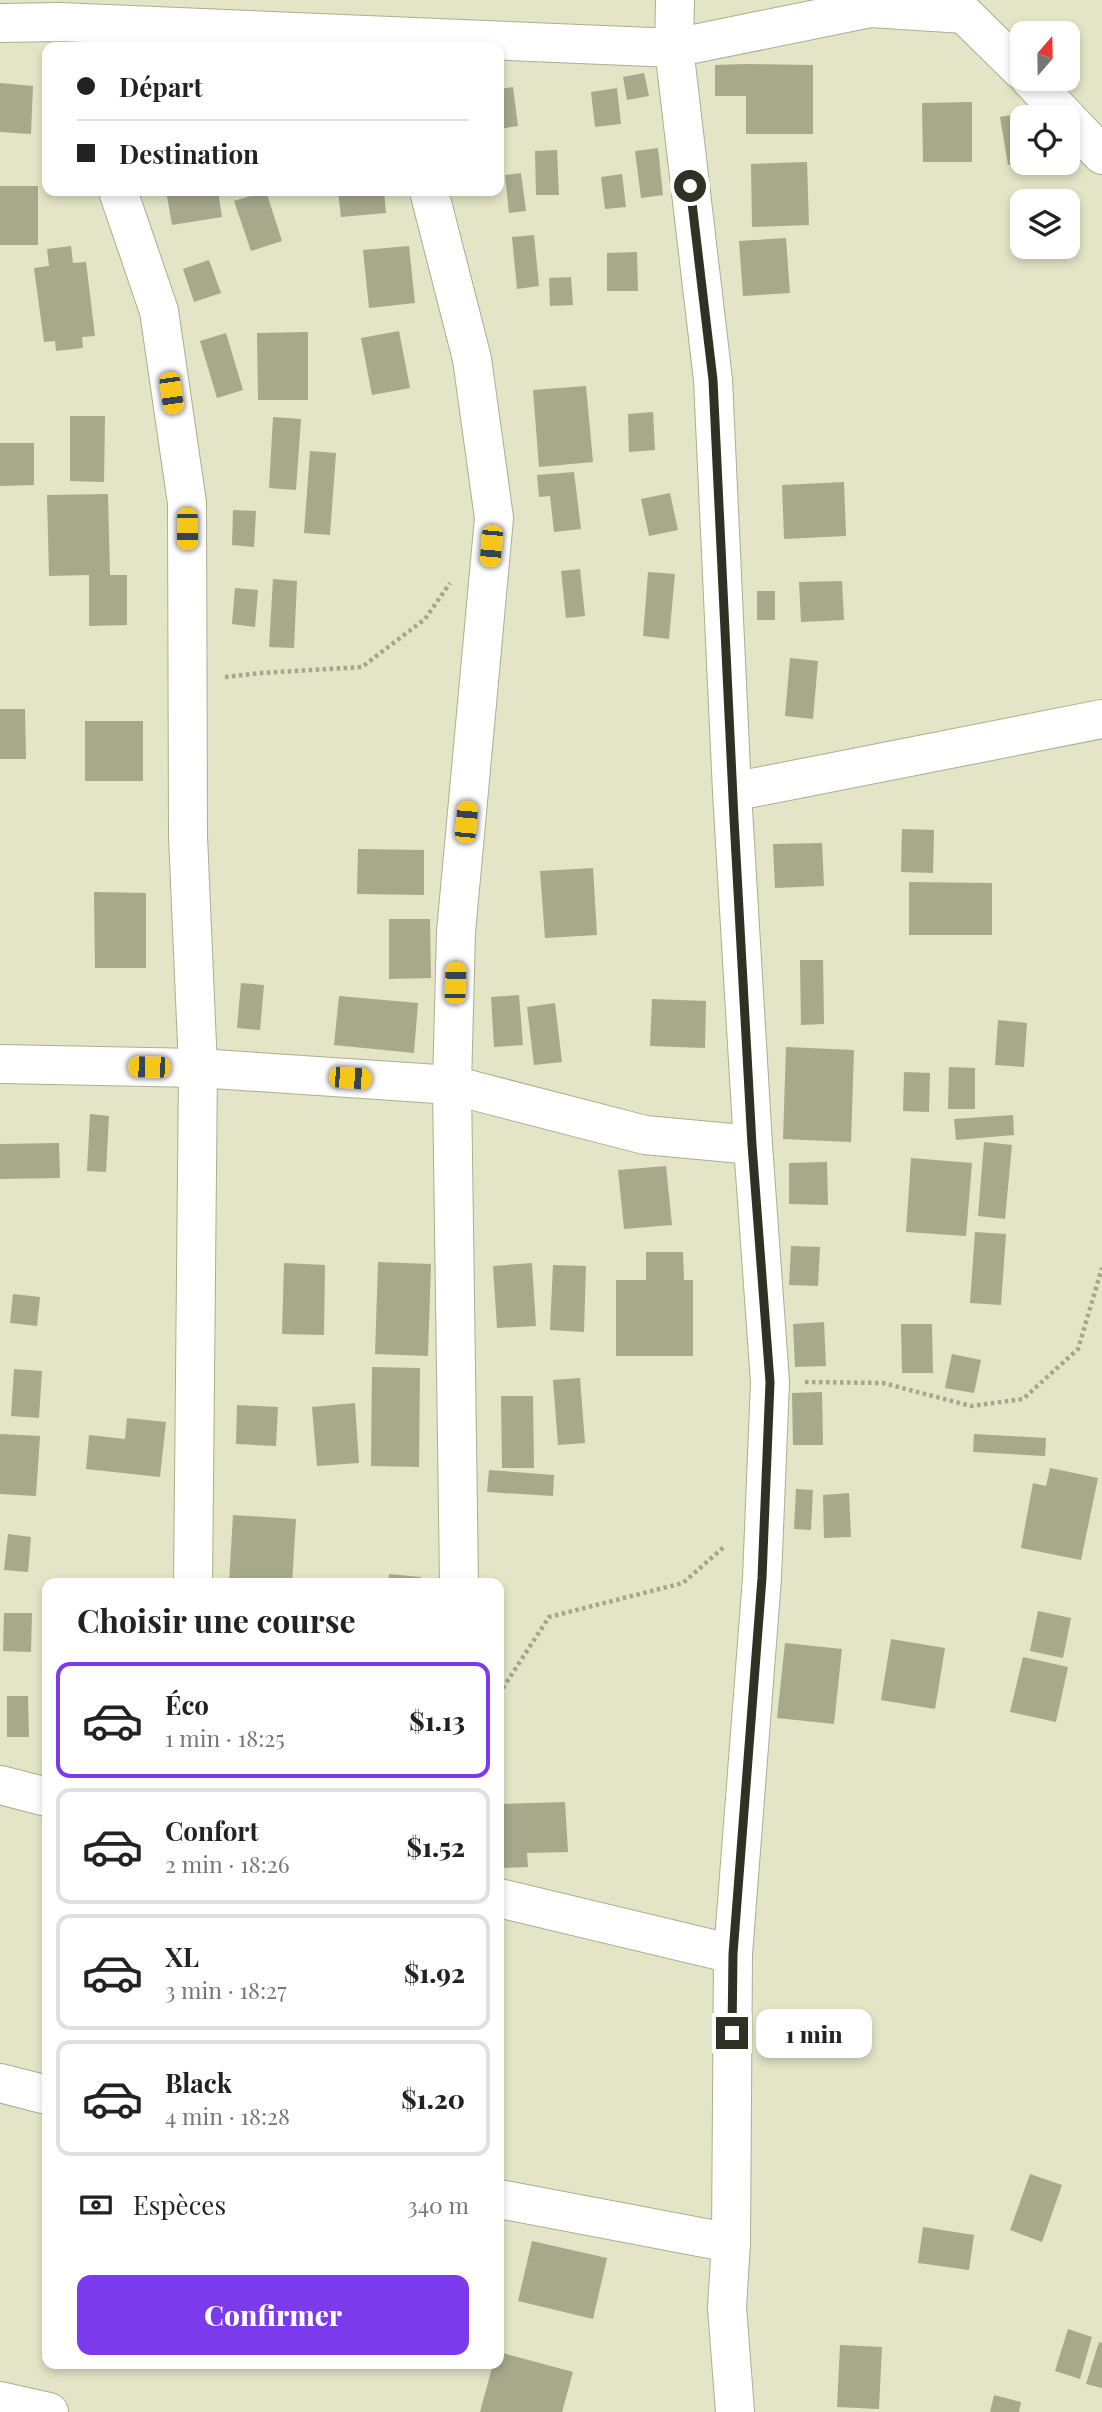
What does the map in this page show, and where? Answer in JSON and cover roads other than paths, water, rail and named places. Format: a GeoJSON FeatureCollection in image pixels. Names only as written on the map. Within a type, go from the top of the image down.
{"type":"FeatureCollection","features":[{"type":"Feature","properties":{"kind":"street"},"geometry":{"type":"LineString","coordinates":[[675,0],[674,48],[713,380],[752,1145],[770,1382],[762,1578],[733,1954],[731,2243],[727,2307],[735,2412]]}},
{"type":"Feature","properties":{"kind":"street"},"geometry":{"type":"LineString","coordinates":[[504,44],[674,48],[871,8],[964,14],[1010,59]]}},
{"type":"Feature","properties":{"kind":"street"},"geometry":{"type":"LineString","coordinates":[[0,23],[64,35],[396,42]]}},
{"type":"Feature","properties":{"kind":"street"},"geometry":{"type":"LineString","coordinates":[[1041,91],[1102,155]]}},
{"type":"Feature","properties":{"kind":"street"},"geometry":{"type":"LineString","coordinates":[[120,196],[159,311],[187,503],[188,836],[198,1068],[193,1578]]}},
{"type":"Feature","properties":{"kind":"street"},"geometry":{"type":"LineString","coordinates":[[430,196],[472,359],[494,518],[456,932],[452,1085],[454,1380],[459,1578]]}},
{"type":"Feature","properties":{"kind":"street"},"geometry":{"type":"LineString","coordinates":[[733,792],[1102,719]]}},
{"type":"Feature","properties":{"kind":"street"},"geometry":{"type":"LineString","coordinates":[[0,1063],[198,1068],[452,1085],[645,1136],[752,1145]]}},
{"type":"Feature","properties":{"kind":"street"},"geometry":{"type":"LineString","coordinates":[[0,1785],[42,1796]]}},
{"type":"Feature","properties":{"kind":"street"},"geometry":{"type":"LineString","coordinates":[[504,1899],[733,1954]]}},
{"type":"Feature","properties":{"kind":"street"},"geometry":{"type":"LineString","coordinates":[[0,2083],[42,2094]]}},
{"type":"Feature","properties":{"kind":"street"},"geometry":{"type":"LineString","coordinates":[[504,2200],[731,2243]]}},
{"type":"Feature","properties":{"kind":"street"},"geometry":{"type":"LineString","coordinates":[[0,2401],[49,2412]]}}]}
